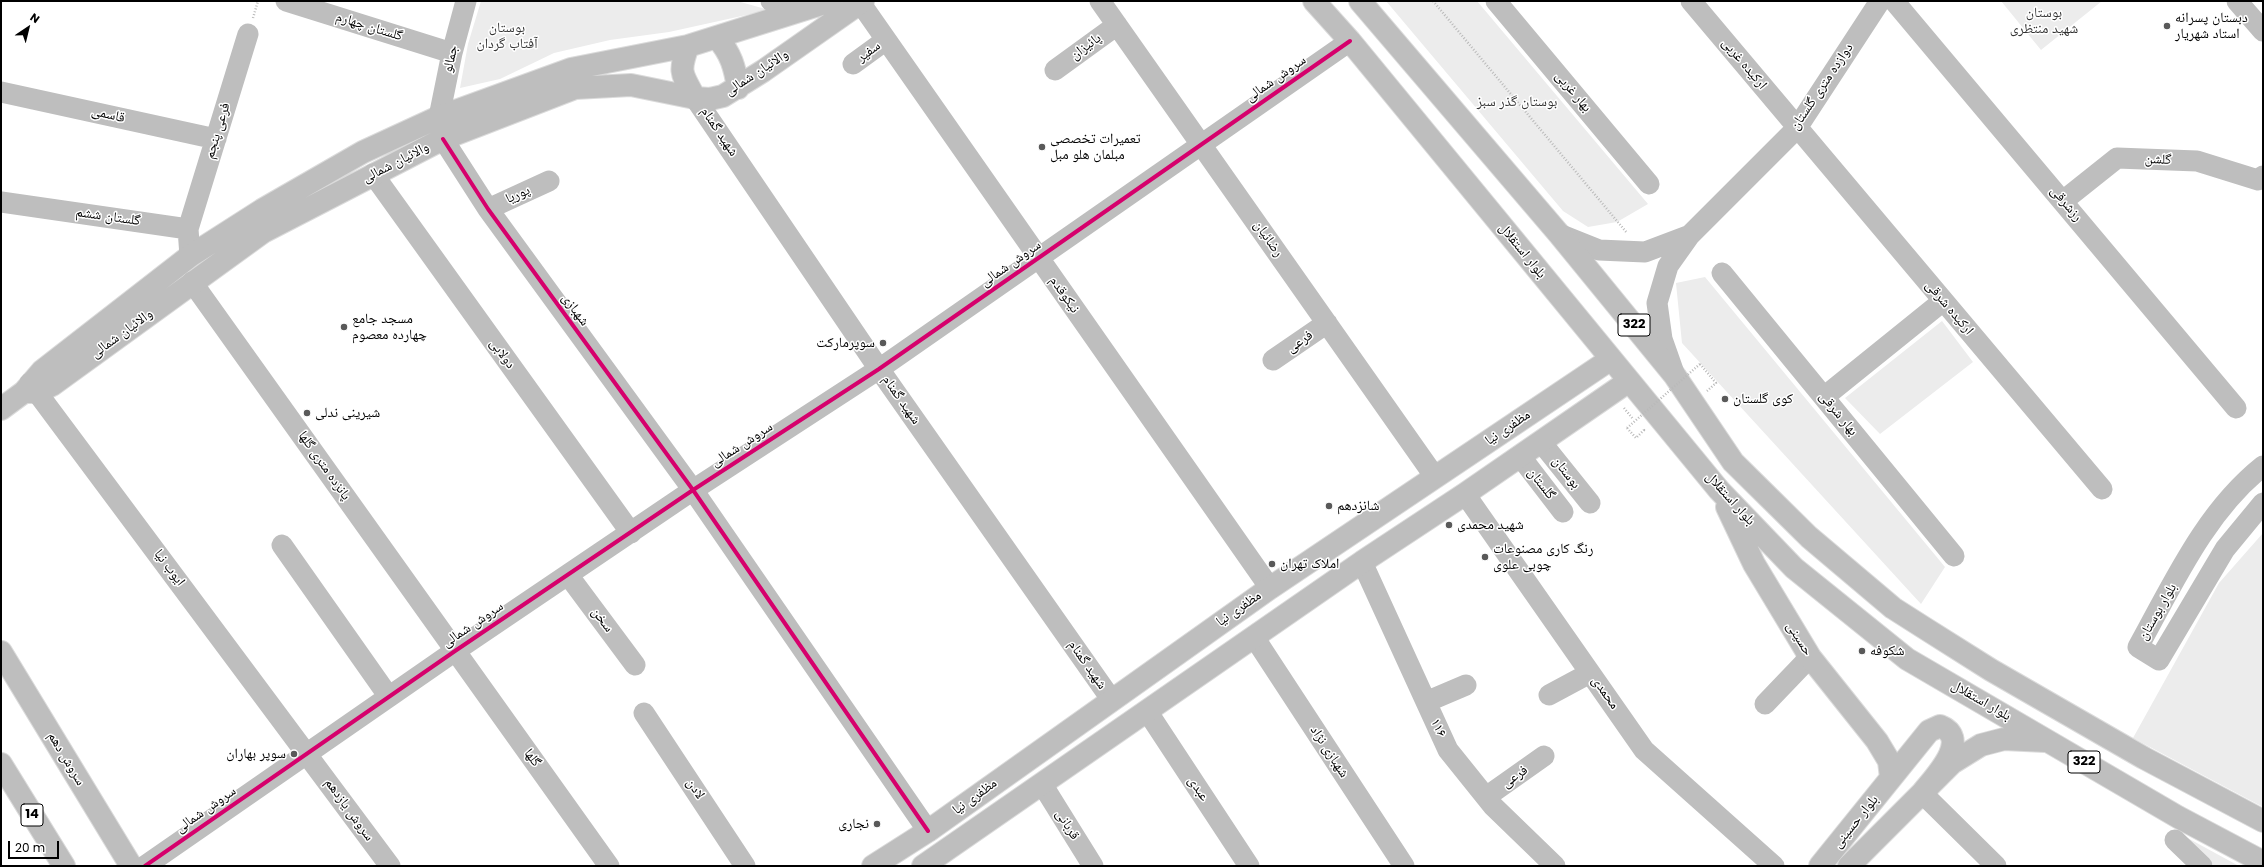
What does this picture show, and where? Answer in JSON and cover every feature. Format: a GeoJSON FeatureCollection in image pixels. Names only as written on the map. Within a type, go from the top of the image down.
{"type":"FeatureCollection","features":[{"type":"Feature","properties":{"kind":"main road","name":"والائیان شمالی"},"geometry":{"type":"LineString","coordinates":[[31,389],[42,371],[190,256],[262,210],[363,152],[439,117],[571,69],[688,46],[717,38],[802,5],[832,1]]}},
{"type":"Feature","properties":{"kind":"main road","name":"بلوار استقلال"},"geometry":{"type":"LineString","coordinates":[[1314,1],[1350,41],[1719,490],[1794,568],[1907,659],[2178,817],[2263,862]]}},
{"type":"Feature","properties":{"kind":"main road","name":"بلوار استقلال"},"geometry":{"type":"LineString","coordinates":[[1360,1],[1558,234],[1675,376],[1733,462],[1809,536],[1893,608],[1926,630],[1991,670],[2137,754],[2263,821]]}},
{"type":"Feature","properties":{"kind":"main road","name":"والائیان شمالی"},"geometry":{"type":"LineString","coordinates":[[1,409],[31,389],[52,385],[192,282],[263,232],[373,174],[444,139],[575,88],[631,85],[695,98],[710,99],[723,96],[738,88],[861,2]]}},
{"type":"Feature","properties":{"kind":"main road"},"geometry":{"type":"LineString","coordinates":[[717,38],[730,55],[735,68],[738,88]]}},
{"type":"Feature","properties":{"kind":"main road"},"geometry":{"type":"LineString","coordinates":[[688,46],[681,66],[685,79],[695,98]]}},
{"type":"Feature","properties":{"kind":"main road"},"geometry":{"type":"LineString","coordinates":[[439,117],[444,139]]}},
{"type":"Feature","properties":{"kind":"main road","name":"مظفری نیا"},"geometry":{"type":"LineString","coordinates":[[873,866],[928,831],[1111,699],[1270,588],[1611,359]]}},
{"type":"Feature","properties":{"kind":"main road","name":"مظفری نیا"},"geometry":{"type":"LineString","coordinates":[[935,862],[1042,784],[1147,711],[1362,562],[1465,494],[1629,381]]}},
{"type":"Feature","properties":{"kind":"main road"},"geometry":{"type":"LineString","coordinates":[[1564,391],[1589,390],[1593,398],[1590,407]]}},
{"type":"Feature","properties":{"kind":"main road","name":"حسینی"},"geometry":{"type":"LineString","coordinates":[[1719,490],[1754,564],[1810,657],[1877,741],[1889,761],[1891,778]]}},
{"type":"Feature","properties":{"kind":"main road"},"geometry":{"type":"LineString","coordinates":[[1907,659],[1926,630]]}},
{"type":"Feature","properties":{"kind":"main road","name":"سروش دهم"},"geometry":{"type":"LineString","coordinates":[[1,652],[131,866]]}},
{"type":"Feature","properties":{"kind":"main road","name":"بلوار حسینی"},"geometry":{"type":"LineString","coordinates":[[1820,866],[1929,730],[1940,726],[1946,729],[1951,734],[1951,752],[1922,793],[1849,866]]}},
{"type":"Feature","properties":{"kind":"main road"},"geometry":{"type":"LineString","coordinates":[[1922,793],[1952,763],[1981,745],[2004,739],[2049,741]]}},
{"type":"Feature","properties":{"kind":"main road","name":"14"},"geometry":{"type":"LineString","coordinates":[[1,764],[64,866]]}},
{"type":"Feature","properties":{"kind":"street","name":"گلستان چهارم"},"geometry":{"type":"LineString","coordinates":[[286,1],[452,53]]}},
{"type":"Feature","properties":{"kind":"street","name":"جمالو"},"geometry":{"type":"LineString","coordinates":[[439,117],[452,53],[466,1]]}},
{"type":"Feature","properties":{"kind":"street"},"geometry":{"type":"LineString","coordinates":[[772,1],[802,5]]}},
{"type":"Feature","properties":{"kind":"street","name":"رضائیان"},"geometry":{"type":"LineString","coordinates":[[1100,1],[1435,478]]}},
{"type":"Feature","properties":{"kind":"street","name":"بهار غربی"},"geometry":{"type":"LineString","coordinates":[[1496,1],[1649,184]]}},
{"type":"Feature","properties":{"kind":"street","name":"ارکیده غربی"},"geometry":{"type":"LineString","coordinates":[[1691,1],[1797,128]]}},
{"type":"Feature","properties":{"kind":"street","name":"دوازده متری گلستان"},"geometry":{"type":"LineString","coordinates":[[1690,235],[1797,128],[1880,1]]}},
{"type":"Feature","properties":{"kind":"street","name":"رزشرقی"},"geometry":{"type":"LineString","coordinates":[[1894,1],[2236,408]]}},
{"type":"Feature","properties":{"kind":"street"},"geometry":{"type":"LineString","coordinates":[[2237,1],[2263,31]]}},
{"type":"Feature","properties":{"kind":"street","name":"نیکوقدم"},"geometry":{"type":"LineString","coordinates":[[861,2],[886,40],[1270,588]]}},
{"type":"Feature","properties":{"kind":"street","name":"پائیزان"},"geometry":{"type":"LineString","coordinates":[[1055,70],[1117,25]]}},
{"type":"Feature","properties":{"kind":"street","name":"فرعی پنجم"},"geometry":{"type":"LineString","coordinates":[[188,229],[248,34]]}},
{"type":"Feature","properties":{"kind":"street","name":"سفیر"},"geometry":{"type":"LineString","coordinates":[[853,64],[886,40]]}},
{"type":"Feature","properties":{"kind":"street","name":"سروش شمالی"},"geometry":{"type":"LineString","coordinates":[[145,866],[455,651],[693,490],[879,369],[1350,41]]}},
{"type":"Feature","properties":{"kind":"street","name":"قاسمی"},"geometry":{"type":"LineString","coordinates":[[1,92],[216,139]]}},
{"type":"Feature","properties":{"kind":"street","name":"شهید گمنام"},"geometry":{"type":"LineString","coordinates":[[695,98],[879,369],[1111,699]]}},
{"type":"Feature","properties":{"kind":"street","name":"ارکیده شرقی"},"geometry":{"type":"LineString","coordinates":[[1797,128],[2102,489]]}},
{"type":"Feature","properties":{"kind":"street","name":"شهبازی"},"geometry":{"type":"LineString","coordinates":[[444,139],[488,209],[693,490],[928,831]]}},
{"type":"Feature","properties":{"kind":"street","name":"گلشن"},"geometry":{"type":"LineString","coordinates":[[2063,201],[2117,158],[2197,161],[2261,180]]}},
{"type":"Feature","properties":{"kind":"street","name":"دولابی"},"geometry":{"type":"LineString","coordinates":[[373,174],[631,533]]}},
{"type":"Feature","properties":{"kind":"street","name":"پوریا"},"geometry":{"type":"LineString","coordinates":[[488,209],[549,181]]}},
{"type":"Feature","properties":{"kind":"street","name":"گلستان ششم"},"geometry":{"type":"LineString","coordinates":[[1,202],[188,229]]}},
{"type":"Feature","properties":{"kind":"street"},"geometry":{"type":"LineString","coordinates":[[188,229],[190,256]]}},
{"type":"Feature","properties":{"kind":"street"},"geometry":{"type":"LineString","coordinates":[[1558,234],[1599,250],[1645,252],[1690,235]]}},
{"type":"Feature","properties":{"kind":"street"},"geometry":{"type":"LineString","coordinates":[[1675,376],[1662,339],[1657,303],[1668,266],[1690,235]]}},
{"type":"Feature","properties":{"kind":"street","name":"بهار شرقی"},"geometry":{"type":"LineString","coordinates":[[1722,273],[1954,556]]}},
{"type":"Feature","properties":{"kind":"street","name":"پانزده متری گلها"},"geometry":{"type":"LineString","coordinates":[[192,282],[455,651]]}},
{"type":"Feature","properties":{"kind":"street"},"geometry":{"type":"LineString","coordinates":[[1824,397],[1944,301]]}},
{"type":"Feature","properties":{"kind":"street","name":"فرعی"},"geometry":{"type":"LineString","coordinates":[[1273,360],[1327,324]]}},
{"type":"Feature","properties":{"kind":"street","name":"ایوب نیا"},"geometry":{"type":"LineString","coordinates":[[31,389],[308,753]]}},
{"type":"Feature","properties":{"kind":"street","name":"بوستان"},"geometry":{"type":"LineString","coordinates":[[1541,442],[1590,504]]}},
{"type":"Feature","properties":{"kind":"street","name":"گلستان"},"geometry":{"type":"LineString","coordinates":[[1520,456],[1563,512]]}},
{"type":"Feature","properties":{"kind":"street","name":"بلوار بوستان"},"geometry":{"type":"LineString","coordinates":[[2263,466],[2228,499],[2197,543],[2138,647],[2159,660],[2225,549],[2263,503]]}},
{"type":"Feature","properties":{"kind":"street","name":"محمدی"},"geometry":{"type":"LineString","coordinates":[[1465,494],[1644,750],[1774,866]]}},
{"type":"Feature","properties":{"kind":"street"},"geometry":{"type":"LineString","coordinates":[[2228,499],[2248,521]]}},
{"type":"Feature","properties":{"kind":"street"},"geometry":{"type":"LineString","coordinates":[[282,545],[389,696]]}},
{"type":"Feature","properties":{"kind":"street","name":"۱۱۶"},"geometry":{"type":"LineString","coordinates":[[1362,562],[1448,750],[1486,797],[1556,866]]}},
{"type":"Feature","properties":{"kind":"street","name":"سخن"},"geometry":{"type":"LineString","coordinates":[[568,575],[635,665]]}},
{"type":"Feature","properties":{"kind":"street","name":"شهبازی نژاد"},"geometry":{"type":"LineString","coordinates":[[1254,637],[1404,866]]}},
{"type":"Feature","properties":{"kind":"street","name":"گلها"},"geometry":{"type":"LineString","coordinates":[[455,651],[609,866]]}},
{"type":"Feature","properties":{"kind":"street"},"geometry":{"type":"LineString","coordinates":[[1765,704],[1810,657]]}},
{"type":"Feature","properties":{"kind":"street"},"geometry":{"type":"LineString","coordinates":[[1549,695],[1590,673]]}},
{"type":"Feature","properties":{"kind":"street"},"geometry":{"type":"LineString","coordinates":[[1426,702],[1466,685]]}},
{"type":"Feature","properties":{"kind":"street","name":"عبدی"},"geometry":{"type":"LineString","coordinates":[[1147,711],[1249,866]]}},
{"type":"Feature","properties":{"kind":"street","name":"لادن"},"geometry":{"type":"LineString","coordinates":[[644,713],[745,866]]}},
{"type":"Feature","properties":{"kind":"street","name":"سروش یازدهم"},"geometry":{"type":"LineString","coordinates":[[308,753],[390,866]]}},
{"type":"Feature","properties":{"kind":"street","name":"فرعی"},"geometry":{"type":"LineString","coordinates":[[1486,797],[1544,756]]}},
{"type":"Feature","properties":{"kind":"street","name":"قربانی"},"geometry":{"type":"LineString","coordinates":[[1042,784],[1093,866]]}},
{"type":"Feature","properties":{"kind":"street"},"geometry":{"type":"LineString","coordinates":[[1922,793],[1996,866]]}},
{"type":"Feature","properties":{"kind":"street"},"geometry":{"type":"LineString","coordinates":[[2175,840],[2202,866]]}},
{"type":"Feature","properties":{"kind":"path"},"geometry":{"type":"LineString","coordinates":[[1433,1],[1617,222],[1645,252]]}},
{"type":"Feature","properties":{"kind":"path"},"geometry":{"type":"LineString","coordinates":[[1638,424],[1644,430],[1636,438],[1627,428],[1700,364],[1716,383]]}},
{"type":"Feature","properties":{"kind":"green space","name":"بوستان آفتاب گردان"},"geometry":{"type":"Polygon","coordinates":[[[481,1],[737,1],[769,10],[669,32],[610,40],[554,53],[500,79],[460,88],[468,44],[481,1]]]}},
{"type":"Feature","properties":{"kind":"green space","name":"بوستان گذر سبز"},"geometry":{"type":"Polygon","coordinates":[[[1386,1],[1477,1],[1648,204],[1617,222],[1588,227],[1563,211],[1386,1]]]}},
{"type":"Feature","properties":{"kind":"green space","name":"بوستان شهید منتظری"},"geometry":{"type":"Polygon","coordinates":[[[2001,1],[2102,1],[2041,50],[2001,1]]]}},
{"type":"Feature","properties":{"kind":"green space"},"geometry":{"type":"Polygon","coordinates":[[[1705,277],[1945,567],[1921,604],[1682,343],[1676,283],[1705,277]]]}},
{"type":"Feature","properties":{"kind":"green space"},"geometry":{"type":"Polygon","coordinates":[[[1942,321],[1973,362],[1880,434],[1845,398],[1942,321]]]}},
{"type":"Feature","properties":{"kind":"green space"},"geometry":{"type":"Polygon","coordinates":[[[2263,533],[2263,807],[2133,738],[2219,583],[2263,533]]]}},
{"type":"Feature","properties":{"kind":"green space"},"geometry":{"type":"Polygon","coordinates":[[[2182,835],[2239,866],[2214,866],[2182,835]]]}},
{"type":"Feature","properties":{"kind":"cycle path"},"geometry":{"type":"LineString","coordinates":[[145,866],[455,651],[693,490],[879,369],[1350,41]]}},
{"type":"Feature","properties":{"kind":"cycle path"},"geometry":{"type":"LineString","coordinates":[[443,139],[488,209],[693,490],[928,831]]}},
{"type":"Feature","properties":{"kind":"place","name":"دبستان پسرانه استاد شهريار"},"geometry":{"type":"Point","coordinates":[2167,26]}},
{"type":"Feature","properties":{"kind":"place","name":"تعمیرات تخصصی مبلمان هلو مبل"},"geometry":{"type":"Point","coordinates":[1042,147]}},
{"type":"Feature","properties":{"kind":"place","name":"مسجد جامع چهارده معصوم"},"geometry":{"type":"Point","coordinates":[344,327]}},
{"type":"Feature","properties":{"kind":"place","name":"سوپرمارکت"},"geometry":{"type":"Point","coordinates":[883,343]}},
{"type":"Feature","properties":{"kind":"place","name":"کوی گلستان"},"geometry":{"type":"Point","coordinates":[1725,399]}},
{"type":"Feature","properties":{"kind":"place","name":"شیرینی ندلی"},"geometry":{"type":"Point","coordinates":[307,413]}},
{"type":"Feature","properties":{"kind":"place","name":"شانزدهم"},"geometry":{"type":"Point","coordinates":[1329,506]}},
{"type":"Feature","properties":{"kind":"place","name":"شهید محمدی"},"geometry":{"type":"Point","coordinates":[1449,525]}},
{"type":"Feature","properties":{"kind":"place","name":"رنگ کاری مصنوعات چوبی علوی"},"geometry":{"type":"Point","coordinates":[1485,557]}},
{"type":"Feature","properties":{"kind":"place","name":"املاک تهران"},"geometry":{"type":"Point","coordinates":[1272,564]}},
{"type":"Feature","properties":{"kind":"place","name":"شکوفه"},"geometry":{"type":"Point","coordinates":[1862,651]}},
{"type":"Feature","properties":{"kind":"place","name":"سوپر بهاران"},"geometry":{"type":"Point","coordinates":[294,754]}},
{"type":"Feature","properties":{"kind":"place","name":"نجاری"},"geometry":{"type":"Point","coordinates":[877,824]}}]}
